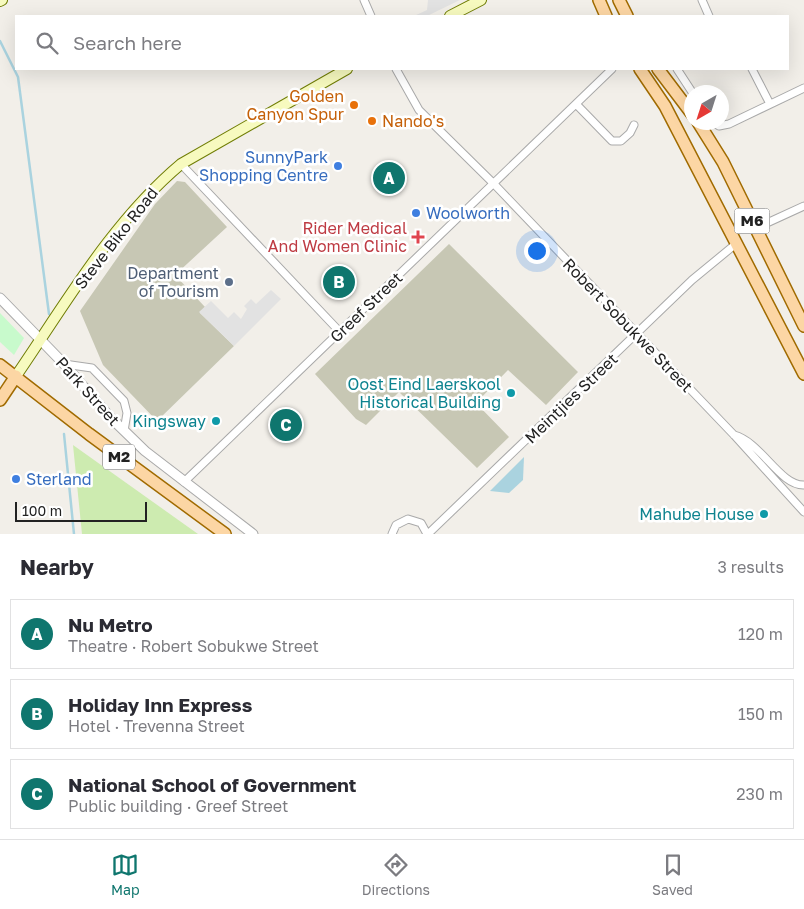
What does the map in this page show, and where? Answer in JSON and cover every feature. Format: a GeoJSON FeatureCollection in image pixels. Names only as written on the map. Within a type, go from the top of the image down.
{"type":"FeatureCollection","features":[{"type":"Feature","properties":{"kind":"main road"},"geometry":{"type":"LineString","coordinates":[[452,15],[481,0]]}},
{"type":"Feature","properties":{"kind":"main road"},"geometry":{"type":"LineString","coordinates":[[598,0],[606,15]]}},
{"type":"Feature","properties":{"kind":"main road"},"geometry":{"type":"LineString","coordinates":[[619,0],[626,15]]}},
{"type":"Feature","properties":{"kind":"main road","name":"Steve Biko Road"},"geometry":{"type":"LineString","coordinates":[[0,400],[80,281],[136,208],[161,181],[181,164],[345,70]]}},
{"type":"Feature","properties":{"kind":"main road","name":"M6"},"geometry":{"type":"LineString","coordinates":[[641,70],[665,106],[804,374]]}},
{"type":"Feature","properties":{"kind":"main road"},"geometry":{"type":"LineString","coordinates":[[659,70],[684,103]]}},
{"type":"Feature","properties":{"kind":"main road","name":"M6"},"geometry":{"type":"LineString","coordinates":[[703,130],[723,162],[803,323]]}},
{"type":"Feature","properties":{"kind":"main road","name":"M2"},"geometry":{"type":"LineString","coordinates":[[0,365],[89,434],[225,534]]}},
{"type":"Feature","properties":{"kind":"street"},"geometry":{"type":"LineString","coordinates":[[364,0],[371,15]]}},
{"type":"Feature","properties":{"kind":"street"},"geometry":{"type":"LineString","coordinates":[[702,0],[709,15]]}},
{"type":"Feature","properties":{"kind":"street","name":"Robert Sobukwe Street"},"geometry":{"type":"LineString","coordinates":[[397,70],[419,110],[494,184],[802,506]]}},
{"type":"Feature","properties":{"kind":"street","name":"Greef Street"},"geometry":{"type":"LineString","coordinates":[[184,482],[611,70]]}},
{"type":"Feature","properties":{"kind":"street"},"geometry":{"type":"LineString","coordinates":[[677,70],[687,85]]}},
{"type":"Feature","properties":{"kind":"street"},"geometry":{"type":"LineString","coordinates":[[753,70],[770,104]]}},
{"type":"Feature","properties":{"kind":"street"},"geometry":{"type":"LineString","coordinates":[[729,124],[804,88]]}},
{"type":"Feature","properties":{"kind":"street"},"geometry":{"type":"LineString","coordinates":[[576,104],[612,140],[621,141],[630,133],[634,125]]}},
{"type":"Feature","properties":{"kind":"street"},"geometry":{"type":"LineString","coordinates":[[181,164],[340,332]]}},
{"type":"Feature","properties":{"kind":"street"},"geometry":{"type":"LineString","coordinates":[[756,228],[804,206]]}},
{"type":"Feature","properties":{"kind":"street","name":"Meintjies Street"},"geometry":{"type":"LineString","coordinates":[[427,534],[698,275],[737,243]]}},
{"type":"Feature","properties":{"kind":"street","name":"Park Street"},"geometry":{"type":"LineString","coordinates":[[0,298],[64,364],[124,431],[184,482],[253,534]]}},
{"type":"Feature","properties":{"kind":"street"},"geometry":{"type":"LineString","coordinates":[[64,364],[92,368],[124,401],[127,414],[124,431]]}},
{"type":"Feature","properties":{"kind":"street"},"geometry":{"type":"LineString","coordinates":[[734,435],[747,440],[793,484],[804,485]]}},
{"type":"Feature","properties":{"kind":"street"},"geometry":{"type":"LineString","coordinates":[[392,534],[396,525],[408,519],[421,523],[427,534]]}},
{"type":"Feature","properties":{"kind":"shaded area"},"geometry":{"type":"Polygon","coordinates":[[[428,0],[460,0],[429,15],[416,15],[427,10],[428,0]]]}},
{"type":"Feature","properties":{"kind":"shaded area"},"geometry":{"type":"Polygon","coordinates":[[[177,181],[185,182],[227,227],[175,275],[205,307],[200,313],[234,346],[157,421],[103,365],[80,311],[155,204],[177,181]]]}},
{"type":"Feature","properties":{"kind":"shaded area"},"geometry":{"type":"Polygon","coordinates":[[[449,244],[578,372],[546,405],[508,370],[476,403],[509,437],[477,468],[399,392],[366,425],[356,419],[315,374],[449,244]]]}},
{"type":"Feature","properties":{"kind":"shaded area"},"geometry":{"type":"Polygon","coordinates":[[[271,290],[281,299],[234,346],[199,312],[211,301],[228,318],[234,312],[241,319],[247,309],[244,306],[251,299],[256,304],[271,290]]]}},
{"type":"Feature","properties":{"kind":"green space"},"geometry":{"type":"Polygon","coordinates":[[[0,313],[24,338],[14,355],[0,342],[0,313]]]}},
{"type":"Feature","properties":{"kind":"green space"},"geometry":{"type":"Polygon","coordinates":[[[73,445],[198,534],[82,534],[73,445]]]}},
{"type":"Feature","properties":{"kind":"water"},"geometry":{"type":"Polygon","coordinates":[[[524,457],[523,480],[509,493],[490,491],[524,457]]]}},
{"type":"Feature","properties":{"kind":"waterway"},"geometry":{"type":"LineString","coordinates":[[0,41],[18,77],[49,314]]}},
{"type":"Feature","properties":{"kind":"waterway"},"geometry":{"type":"LineString","coordinates":[[64,434],[74,534]]}},
{"type":"Feature","properties":{"kind":"place","name":"Golden Canyon Spur"},"geometry":{"type":"Point","coordinates":[354,105]}},
{"type":"Feature","properties":{"kind":"place","name":"Nando's"},"geometry":{"type":"Point","coordinates":[372,121]}},
{"type":"Feature","properties":{"kind":"place","name":"SunnyPark Shopping Centre"},"geometry":{"type":"Point","coordinates":[338,166]}},
{"type":"Feature","properties":{"kind":"place","name":"Nu Metro"},"geometry":{"type":"Point","coordinates":[389,178]}},
{"type":"Feature","properties":{"kind":"place","name":"Woolworth"},"geometry":{"type":"Point","coordinates":[416,213]}},
{"type":"Feature","properties":{"kind":"place","name":"Rider Medical And Women Clinic"},"geometry":{"type":"Point","coordinates":[418,237]}},
{"type":"Feature","properties":{"kind":"place","name":"Department of Tourism"},"geometry":{"type":"Point","coordinates":[229,282]}},
{"type":"Feature","properties":{"kind":"place","name":"Holiday Inn Express"},"geometry":{"type":"Point","coordinates":[339,282]}},
{"type":"Feature","properties":{"kind":"place","name":"Oost Eind Laerskool Historical Building"},"geometry":{"type":"Point","coordinates":[511,393]}},
{"type":"Feature","properties":{"kind":"place","name":"Kingsway"},"geometry":{"type":"Point","coordinates":[216,421]}},
{"type":"Feature","properties":{"kind":"place","name":"National School of Government"},"geometry":{"type":"Point","coordinates":[286,425]}},
{"type":"Feature","properties":{"kind":"place","name":"Sterland"},"geometry":{"type":"Point","coordinates":[16,479]}},
{"type":"Feature","properties":{"kind":"place","name":"Mahube House"},"geometry":{"type":"Point","coordinates":[764,514]}}]}
